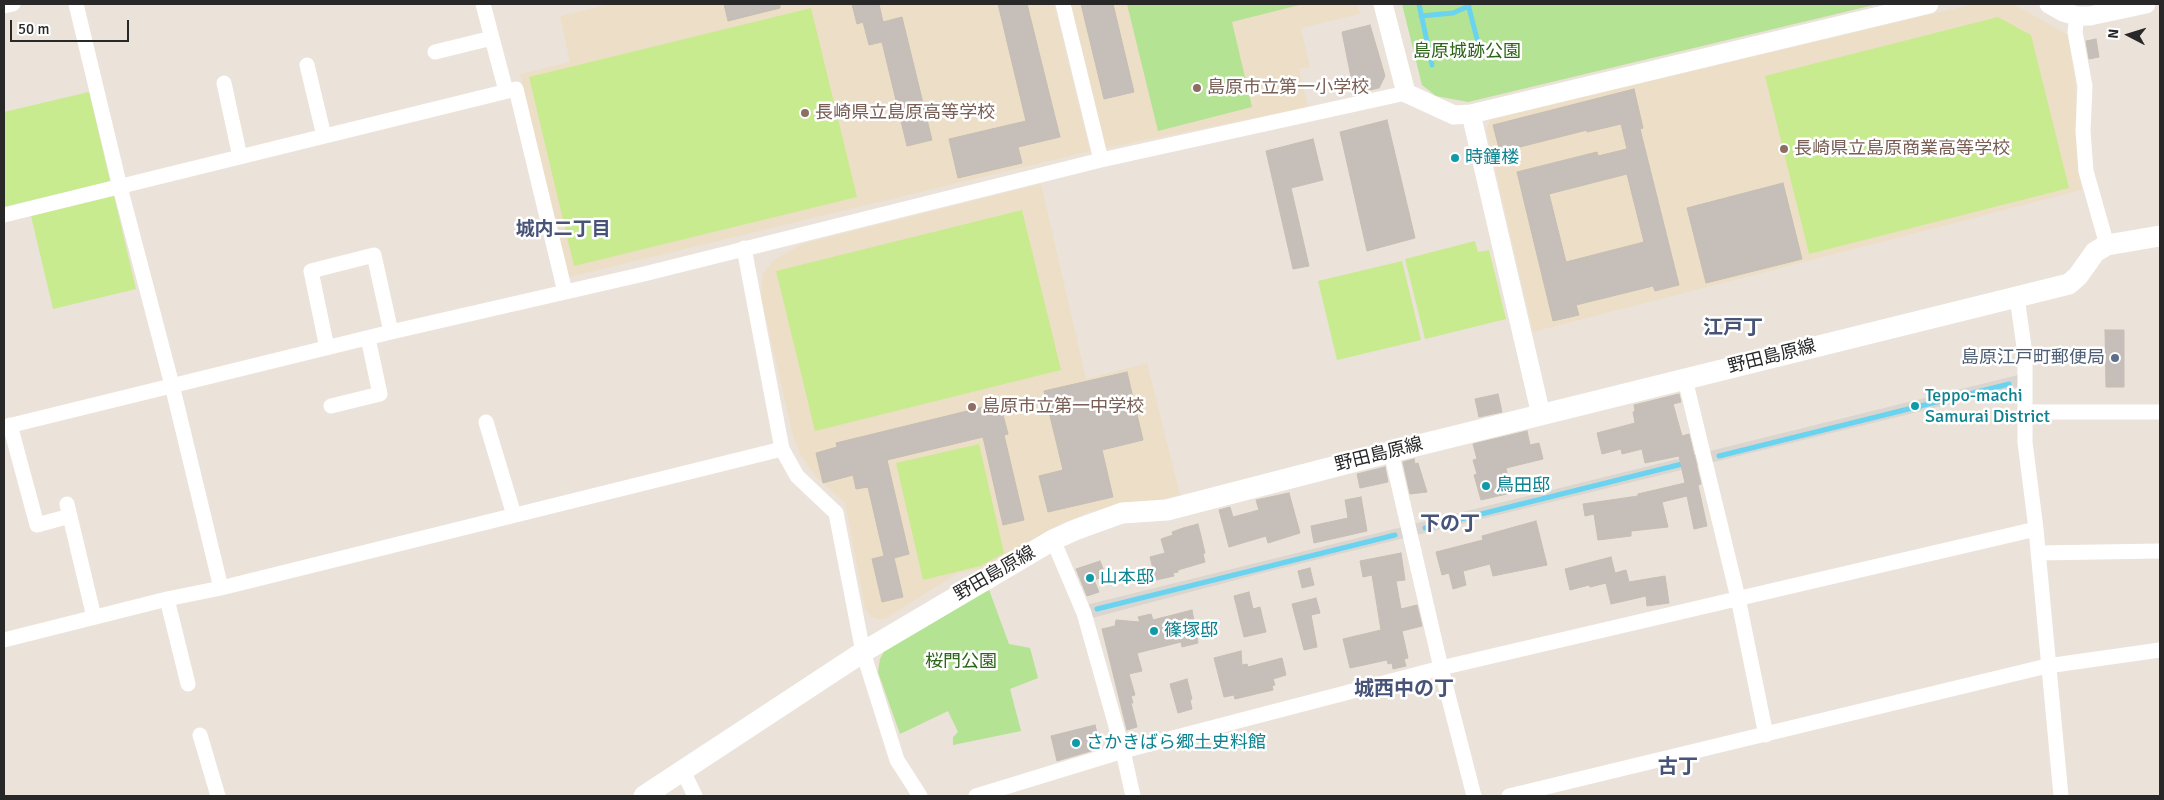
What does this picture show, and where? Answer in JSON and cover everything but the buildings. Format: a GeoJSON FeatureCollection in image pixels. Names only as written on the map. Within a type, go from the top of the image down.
{"type":"FeatureCollection","features":[{"type":"Feature","properties":{"kind":"main road"},"geometry":{"type":"LineString","coordinates":[[2107,245],[2160,236]]}},
{"type":"Feature","properties":{"kind":"main road","name":"野田島原線"},"geometry":{"type":"LineString","coordinates":[[644,796],[863,652],[1052,540],[1075,530],[1122,513],[1167,510],[1391,452],[2069,284],[2078,276],[2095,252],[2107,245]]}},
{"type":"Feature","properties":{"kind":"street"},"geometry":{"type":"LineString","coordinates":[[4,6],[13,4]]}},
{"type":"Feature","properties":{"kind":"street"},"geometry":{"type":"LineString","coordinates":[[76,4],[120,187],[172,385],[220,588]]}},
{"type":"Feature","properties":{"kind":"street"},"geometry":{"type":"LineString","coordinates":[[483,4],[506,91]]}},
{"type":"Feature","properties":{"kind":"street"},"geometry":{"type":"LineString","coordinates":[[1063,4],[1101,160]]}},
{"type":"Feature","properties":{"kind":"street"},"geometry":{"type":"LineString","coordinates":[[1383,4],[1406,93]]}},
{"type":"Feature","properties":{"kind":"street"},"geometry":{"type":"LineString","coordinates":[[94,617],[68,510],[37,525],[7,426],[391,332],[565,292],[1101,160],[1406,93],[1454,115],[1471,114],[1929,4]]}},
{"type":"Feature","properties":{"kind":"street"},"geometry":{"type":"LineString","coordinates":[[2049,4],[2063,12],[2077,16],[2090,16],[2146,4]]}},
{"type":"Feature","properties":{"kind":"street"},"geometry":{"type":"LineString","coordinates":[[2077,16],[2075,32],[2084,86],[2086,171],[2107,245]]}},
{"type":"Feature","properties":{"kind":"street"},"geometry":{"type":"LineString","coordinates":[[435,52],[492,38]]}},
{"type":"Feature","properties":{"kind":"street"},"geometry":{"type":"LineString","coordinates":[[307,65],[324,136]]}},
{"type":"Feature","properties":{"kind":"street"},"geometry":{"type":"LineString","coordinates":[[224,83],[240,157]]}},
{"type":"Feature","properties":{"kind":"street"},"geometry":{"type":"LineString","coordinates":[[4,214],[516,89],[565,292]]}},
{"type":"Feature","properties":{"kind":"street"},"geometry":{"type":"LineString","coordinates":[[1471,114],[1541,415]]}},
{"type":"Feature","properties":{"kind":"street"},"geometry":{"type":"LineString","coordinates":[[744,248],[782,449],[797,476],[836,513],[863,652],[897,760],[920,796]]}},
{"type":"Feature","properties":{"kind":"street"},"geometry":{"type":"LineString","coordinates":[[327,348],[311,271],[374,255],[391,332]]}},
{"type":"Feature","properties":{"kind":"street"},"geometry":{"type":"LineString","coordinates":[[2017,297],[2025,354],[2025,442],[2036,529],[2061,796]]}},
{"type":"Feature","properties":{"kind":"street"},"geometry":{"type":"LineString","coordinates":[[331,406],[380,394],[368,338]]}},
{"type":"Feature","properties":{"kind":"street"},"geometry":{"type":"LineString","coordinates":[[1685,379],[1738,598],[1766,735]]}},
{"type":"Feature","properties":{"kind":"street"},"geometry":{"type":"LineString","coordinates":[[2025,412],[2160,412]]}},
{"type":"Feature","properties":{"kind":"street"},"geometry":{"type":"LineString","coordinates":[[486,422],[514,515]]}},
{"type":"Feature","properties":{"kind":"street"},"geometry":{"type":"LineString","coordinates":[[4,640],[782,449]]}},
{"type":"Feature","properties":{"kind":"street"},"geometry":{"type":"LineString","coordinates":[[1391,452],[1441,668],[1474,796]]}},
{"type":"Feature","properties":{"kind":"street"},"geometry":{"type":"LineString","coordinates":[[976,796],[1123,751],[1441,668],[2036,529]]}},
{"type":"Feature","properties":{"kind":"street"},"geometry":{"type":"LineString","coordinates":[[1052,540],[1084,614],[1123,751],[1133,796]]}},
{"type":"Feature","properties":{"kind":"street"},"geometry":{"type":"LineString","coordinates":[[2038,553],[2160,551]]}},
{"type":"Feature","properties":{"kind":"street"},"geometry":{"type":"LineString","coordinates":[[167,599],[188,684]]}},
{"type":"Feature","properties":{"kind":"street"},"geometry":{"type":"LineString","coordinates":[[1509,796],[2048,666],[2160,650]]}},
{"type":"Feature","properties":{"kind":"street"},"geometry":{"type":"LineString","coordinates":[[200,735],[218,796]]}},
{"type":"Feature","properties":{"kind":"street"},"geometry":{"type":"LineString","coordinates":[[683,771],[695,796]]}},
{"type":"Feature","properties":{"kind":"shaded area","name":"長崎県立島原高等学校"},"geometry":{"type":"Polygon","coordinates":[[[610,4],[1054,4],[1090,151],[569,277],[520,74],[570,62],[560,16],[610,4]]]}},
{"type":"Feature","properties":{"kind":"shaded area","name":"島原市立第一小学校"},"geometry":{"type":"Polygon","coordinates":[[[1070,4],[1357,4],[1360,14],[1301,28],[1310,67],[1299,69],[1308,107],[1106,148],[1070,4]]]}},
{"type":"Feature","properties":{"kind":"shaded area","name":"長崎県立島原商業高等学校"},"geometry":{"type":"Polygon","coordinates":[[[1974,4],[2013,4],[2068,35],[2075,82],[2078,170],[2082,190],[1533,332],[1486,129],[1491,119],[1974,4]]]}},
{"type":"Feature","properties":{"kind":"shaded area","name":"島原市立第一中学校"},"geometry":{"type":"Polygon","coordinates":[[[1041,184],[1086,379],[1147,363],[1180,495],[1155,501],[1122,504],[1089,512],[1056,526],[981,569],[958,573],[885,619],[871,617],[865,608],[845,503],[817,478],[802,458],[793,436],[761,297],[763,274],[774,260],[802,244],[1041,184]]]}},
{"type":"Feature","properties":{"kind":"shaded area"},"geometry":{"type":"Polygon","coordinates":[[[2018,375],[2019,387],[1262,573],[1092,618],[1086,605],[2018,375]]]}},
{"type":"Feature","properties":{"kind":"green space"},"geometry":{"type":"Polygon","coordinates":[[[1127,4],[1303,4],[1232,22],[1252,107],[1158,131],[1127,4]]]}},
{"type":"Feature","properties":{"kind":"green space","name":"島原城跡公園"},"geometry":{"type":"Polygon","coordinates":[[[1402,4],[1878,4],[1468,102],[1436,96],[1422,85],[1402,4]]]}},
{"type":"Feature","properties":{"kind":"green space"},"geometry":{"type":"Polygon","coordinates":[[[811,8],[857,197],[574,266],[529,77],[811,8]]]}},
{"type":"Feature","properties":{"kind":"green space"},"geometry":{"type":"Polygon","coordinates":[[[1998,17],[2031,35],[2069,188],[1809,254],[1765,76],[1998,17]]]}},
{"type":"Feature","properties":{"kind":"green space"},"geometry":{"type":"Polygon","coordinates":[[[89,92],[110,181],[4,207],[4,112],[89,92]]]}},
{"type":"Feature","properties":{"kind":"green space"},"geometry":{"type":"Polygon","coordinates":[[[114,196],[136,289],[53,309],[31,216],[114,196]]]}},
{"type":"Feature","properties":{"kind":"green space"},"geometry":{"type":"Polygon","coordinates":[[[1022,210],[1061,370],[815,431],[776,271],[1022,210]]]}},
{"type":"Feature","properties":{"kind":"green space"},"geometry":{"type":"Polygon","coordinates":[[[1475,241],[1478,252],[1489,250],[1506,319],[1425,339],[1405,259],[1475,241]]]}},
{"type":"Feature","properties":{"kind":"green space"},"geometry":{"type":"Polygon","coordinates":[[[1402,261],[1421,340],[1337,360],[1318,281],[1402,261]]]}},
{"type":"Feature","properties":{"kind":"green space"},"geometry":{"type":"Polygon","coordinates":[[[979,444],[1004,553],[980,566],[923,580],[896,463],[979,444]]]}},
{"type":"Feature","properties":{"kind":"green space","name":"桜門公園"},"geometry":{"type":"Polygon","coordinates":[[[988,587],[1009,644],[1030,648],[1038,678],[1010,689],[1021,731],[953,745],[953,737],[958,732],[948,711],[900,734],[878,672],[880,659],[885,649],[988,587]]]}},
{"type":"Feature","properties":{"kind":"waterway"},"geometry":{"type":"LineString","coordinates":[[1419,4],[1432,65]]}},
{"type":"Feature","properties":{"kind":"waterway"},"geometry":{"type":"LineString","coordinates":[[1468,4],[1477,39]]}},
{"type":"Feature","properties":{"kind":"waterway"},"geometry":{"type":"LineString","coordinates":[[1421,16],[1453,13],[1469,6]]}},
{"type":"Feature","properties":{"kind":"waterway"},"geometry":{"type":"LineString","coordinates":[[1719,456],[2009,384]]}},
{"type":"Feature","properties":{"kind":"waterway"},"geometry":{"type":"LineString","coordinates":[[1425,528],[1686,463]]}},
{"type":"Feature","properties":{"kind":"waterway"},"geometry":{"type":"LineString","coordinates":[[1097,609],[1395,535]]}},
{"type":"Feature","properties":{"kind":"place","name":"島原市立第一小学校"},"geometry":{"type":"Point","coordinates":[1197,88]}},
{"type":"Feature","properties":{"kind":"place","name":"長崎県立島原高等学校"},"geometry":{"type":"Point","coordinates":[805,113]}},
{"type":"Feature","properties":{"kind":"place","name":"長崎県立島原商業高等学校"},"geometry":{"type":"Point","coordinates":[1784,149]}},
{"type":"Feature","properties":{"kind":"place","name":"時鐘楼"},"geometry":{"type":"Point","coordinates":[1455,158]}},
{"type":"Feature","properties":{"kind":"place","name":"島原江戸町郵便局"},"geometry":{"type":"Point","coordinates":[2115,358]}},
{"type":"Feature","properties":{"kind":"place","name":"Teppo-machi Samurai District"},"geometry":{"type":"Point","coordinates":[1915,406]}},
{"type":"Feature","properties":{"kind":"place","name":"島原市立第一中学校"},"geometry":{"type":"Point","coordinates":[972,407]}},
{"type":"Feature","properties":{"kind":"place","name":"鳥田邸"},"geometry":{"type":"Point","coordinates":[1486,486]}},
{"type":"Feature","properties":{"kind":"place","name":"山本邸"},"geometry":{"type":"Point","coordinates":[1090,578]}},
{"type":"Feature","properties":{"kind":"place","name":"篠塚邸"},"geometry":{"type":"Point","coordinates":[1154,631]}},
{"type":"Feature","properties":{"kind":"place","name":"さかきばら郷土史料館"},"geometry":{"type":"Point","coordinates":[1076,743]}},
{"type":"Feature","properties":{"kind":"district","name":"城内二丁目"},"geometry":{"type":"Point","coordinates":[563,230]}},
{"type":"Feature","properties":{"kind":"district","name":"江戸丁"},"geometry":{"type":"Point","coordinates":[1733,329]}},
{"type":"Feature","properties":{"kind":"district","name":"下の丁"},"geometry":{"type":"Point","coordinates":[1450,525]}},
{"type":"Feature","properties":{"kind":"district","name":"城西中の丁"},"geometry":{"type":"Point","coordinates":[1404,690]}},
{"type":"Feature","properties":{"kind":"district","name":"古丁"},"geometry":{"type":"Point","coordinates":[1678,768]}}]}
